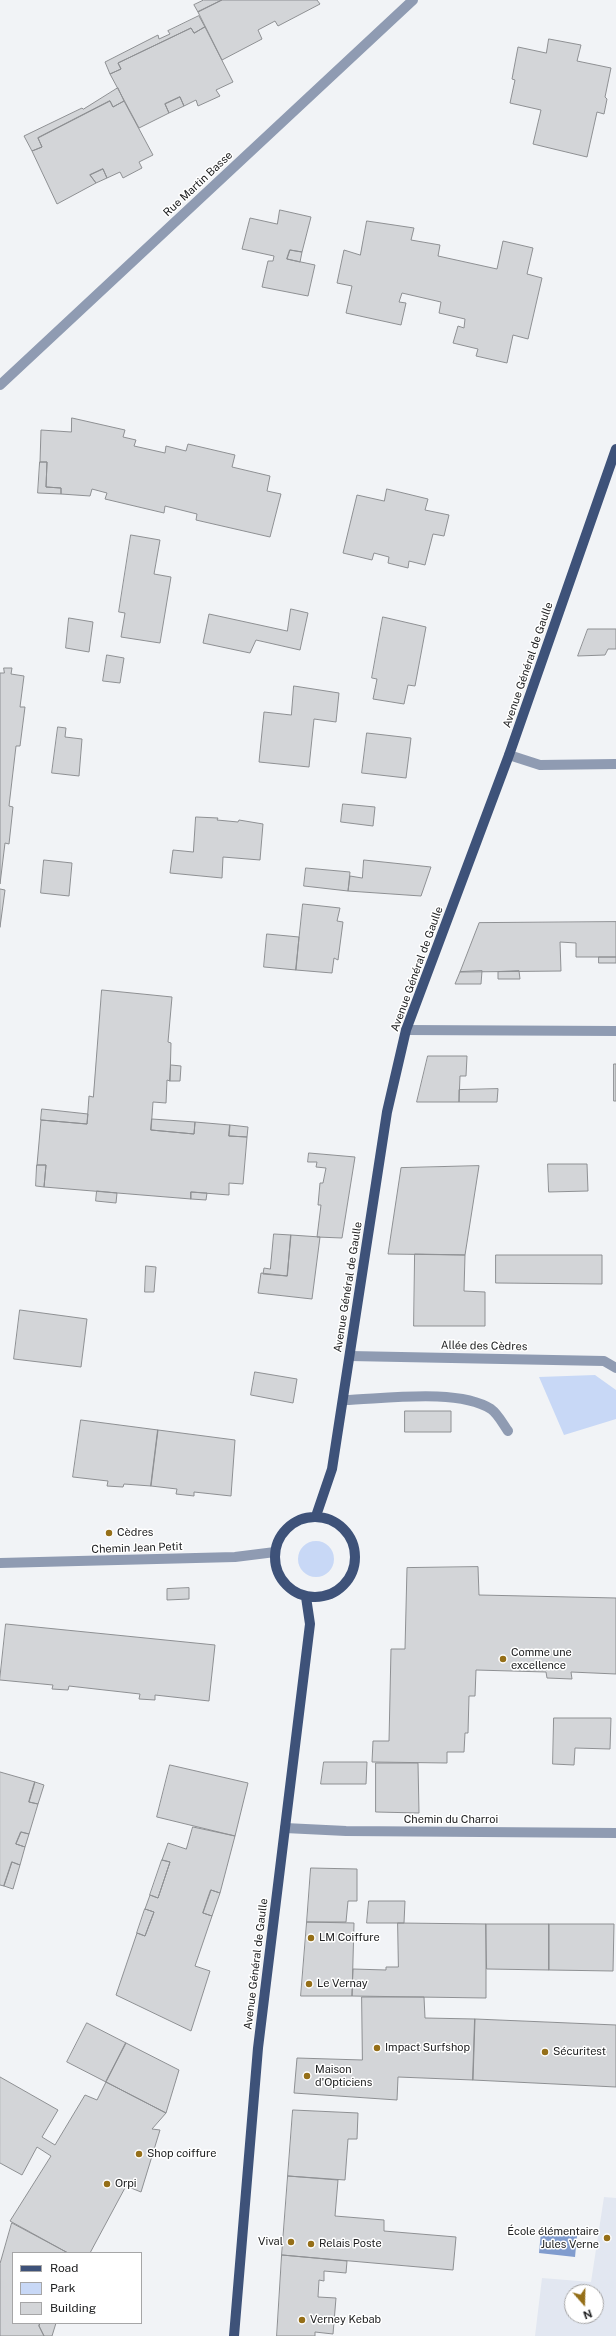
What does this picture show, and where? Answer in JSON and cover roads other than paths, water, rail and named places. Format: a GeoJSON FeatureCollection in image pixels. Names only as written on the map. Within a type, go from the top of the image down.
{"type":"FeatureCollection","features":[{"type":"Feature","properties":{"kind":"main road","name":"Avenue Général de Gaulle"},"geometry":{"type":"LineString","coordinates":[[316,1516],[332,1469],[344,1400],[387,1112],[406,1030],[509,755],[616,450]]}},
{"type":"Feature","properties":{"kind":"main road"},"geometry":{"type":"LineString","coordinates":[[316,1516],[330,1519],[341,1526],[350,1536],[355,1549],[355,1562],[352,1575],[344,1587],[326,1596],[306,1597],[294,1592],[283,1583],[277,1572],[275,1552],[282,1534],[291,1524],[303,1518],[316,1516]]}},
{"type":"Feature","properties":{"kind":"main road","name":"Avenue Général de Gaulle"},"geometry":{"type":"LineString","coordinates":[[234,2336],[258,2048],[310,1624],[306,1597]]}},
{"type":"Feature","properties":{"kind":"street","name":"Rue Martin Basse"},"geometry":{"type":"LineString","coordinates":[[0,385],[413,0]]}},
{"type":"Feature","properties":{"kind":"street"},"geometry":{"type":"LineString","coordinates":[[509,755],[540,765],[616,764]]}},
{"type":"Feature","properties":{"kind":"street"},"geometry":{"type":"LineString","coordinates":[[406,1030],[616,1031]]}},
{"type":"Feature","properties":{"kind":"street","name":"Allée des Cèdres"},"geometry":{"type":"LineString","coordinates":[[350,1356],[604,1361],[616,1368]]}},
{"type":"Feature","properties":{"kind":"street"},"geometry":{"type":"LineString","coordinates":[[344,1400],[455,1396],[467,1399],[493,1410],[508,1431]]}},
{"type":"Feature","properties":{"kind":"street","name":"Chemin Jean Petit"},"geometry":{"type":"LineString","coordinates":[[0,1563],[235,1557],[275,1552]]}},
{"type":"Feature","properties":{"kind":"street","name":"Chemin du Charroi"},"geometry":{"type":"LineString","coordinates":[[285,1828],[346,1831],[616,1832]]}},
{"type":"Feature","properties":{"kind":"water"},"geometry":{"type":"Polygon","coordinates":[[[541,2232],[577,2236],[575,2257],[539,2253],[541,2232]]]}},
{"type":"Feature","properties":{"kind":"place","name":"Cèdres"},"geometry":{"type":"Point","coordinates":[109,1533]}},
{"type":"Feature","properties":{"kind":"place","name":"Comme une excellence"},"geometry":{"type":"Point","coordinates":[503,1659]}},
{"type":"Feature","properties":{"kind":"place","name":"LM Coiffure"},"geometry":{"type":"Point","coordinates":[311,1938]}},
{"type":"Feature","properties":{"kind":"place","name":"Le Vernay"},"geometry":{"type":"Point","coordinates":[309,1984]}},
{"type":"Feature","properties":{"kind":"place","name":"Impact Surfshop"},"geometry":{"type":"Point","coordinates":[377,2048]}},
{"type":"Feature","properties":{"kind":"place","name":"Sécuritest"},"geometry":{"type":"Point","coordinates":[545,2052]}},
{"type":"Feature","properties":{"kind":"place","name":"Maison d'Opticiens"},"geometry":{"type":"Point","coordinates":[307,2076]}},
{"type":"Feature","properties":{"kind":"place","name":"Shop coiffure"},"geometry":{"type":"Point","coordinates":[139,2154]}},
{"type":"Feature","properties":{"kind":"place","name":"Orpi"},"geometry":{"type":"Point","coordinates":[107,2184]}},
{"type":"Feature","properties":{"kind":"place","name":"École élémentaire Jules Verne"},"geometry":{"type":"Point","coordinates":[607,2238]}},
{"type":"Feature","properties":{"kind":"place","name":"Vival"},"geometry":{"type":"Point","coordinates":[291,2242]}},
{"type":"Feature","properties":{"kind":"place","name":"Relais Poste"},"geometry":{"type":"Point","coordinates":[311,2244]}},
{"type":"Feature","properties":{"kind":"place","name":"Verney Kebab"},"geometry":{"type":"Point","coordinates":[302,2320]}}]}
